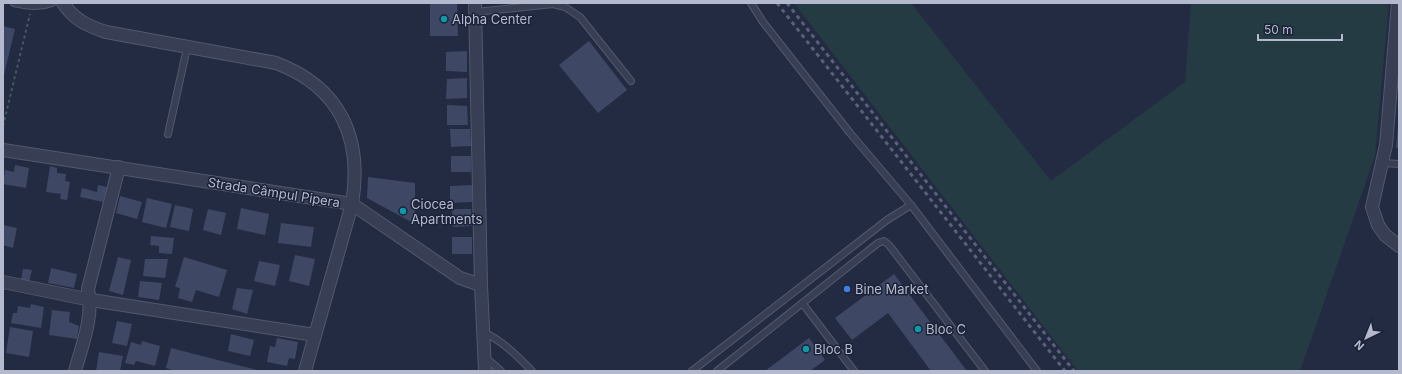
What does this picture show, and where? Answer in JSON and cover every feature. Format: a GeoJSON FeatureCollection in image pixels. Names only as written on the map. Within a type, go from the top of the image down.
{"type":"FeatureCollection","features":[{"type":"Feature","properties":{"kind":"street"},"geometry":{"type":"LineString","coordinates":[[63,3],[70,13],[85,25],[106,32],[187,48],[276,63],[295,70],[327,94],[341,112],[355,162],[356,183],[352,204],[460,278],[481,285]]}},
{"type":"Feature","properties":{"kind":"street"},"geometry":{"type":"LineString","coordinates":[[1398,3],[1396,58],[1383,163],[1372,207],[1378,225],[1386,235],[1399,246]]}},
{"type":"Feature","properties":{"kind":"street"},"geometry":{"type":"LineString","coordinates":[[475,8],[481,285],[485,371]]}},
{"type":"Feature","properties":{"kind":"street","name":"Strada Câmpul Pipera"},"geometry":{"type":"LineString","coordinates":[[3,150],[352,204],[305,371]]}},
{"type":"Feature","properties":{"kind":"street"},"geometry":{"type":"LineString","coordinates":[[75,371],[90,314],[88,290],[119,167]]}},
{"type":"Feature","properties":{"kind":"street"},"geometry":{"type":"LineString","coordinates":[[3,282],[90,300],[315,335]]}},
{"type":"Feature","properties":{"kind":"street"},"geometry":{"type":"LineString","coordinates":[[478,371],[484,356]]}},
{"type":"Feature","properties":{"kind":"lane"},"geometry":{"type":"LineString","coordinates":[[14,3],[32,7],[42,7],[52,3]]}},
{"type":"Feature","properties":{"kind":"lane"},"geometry":{"type":"LineString","coordinates":[[751,3],[763,22],[850,133],[912,205],[1037,371]]}},
{"type":"Feature","properties":{"kind":"lane"},"geometry":{"type":"LineString","coordinates":[[475,8],[553,4],[565,6],[580,16],[631,81]]}},
{"type":"Feature","properties":{"kind":"lane"},"geometry":{"type":"LineString","coordinates":[[168,134],[187,48]]}},
{"type":"Feature","properties":{"kind":"lane"},"geometry":{"type":"LineString","coordinates":[[1383,163],[1399,164]]}},
{"type":"Feature","properties":{"kind":"lane"},"geometry":{"type":"LineString","coordinates":[[692,371],[888,220],[912,205]]}},
{"type":"Feature","properties":{"kind":"lane"},"geometry":{"type":"LineString","coordinates":[[717,371],[878,243],[884,241],[890,245],[985,371]]}},
{"type":"Feature","properties":{"kind":"lane"},"geometry":{"type":"LineString","coordinates":[[803,304],[854,371]]}},
{"type":"Feature","properties":{"kind":"lane"},"geometry":{"type":"LineString","coordinates":[[483,332],[497,338],[508,346],[532,371]]}},
{"type":"Feature","properties":{"kind":"lane"},"geometry":{"type":"LineString","coordinates":[[484,356],[501,371]]}},
{"type":"Feature","properties":{"kind":"lane"},"geometry":{"type":"LineString","coordinates":[[724,365],[729,371]]}},
{"type":"Feature","properties":{"kind":"path"},"geometry":{"type":"LineString","coordinates":[[3,126],[32,7]]}},
{"type":"Feature","properties":{"kind":"shaded area"},"geometry":{"type":"Polygon","coordinates":[[[794,3],[911,3],[1051,181],[1185,82],[1191,3],[1389,3],[1375,156],[1300,371],[1078,371],[794,3]]]}},
{"type":"Feature","properties":{"kind":"building","name":"Alpha Center"},"geometry":{"type":"Polygon","coordinates":[[[430,3],[457,3],[458,36],[430,36],[430,3]]]}},
{"type":"Feature","properties":{"kind":"building"},"geometry":{"type":"Polygon","coordinates":[[[3,26],[15,29],[4,75],[3,75],[3,26]]]}},
{"type":"Feature","properties":{"kind":"building"},"geometry":{"type":"Polygon","coordinates":[[[589,41],[627,90],[598,113],[559,65],[589,41]]]}},
{"type":"Feature","properties":{"kind":"building"},"geometry":{"type":"Polygon","coordinates":[[[467,51],[467,72],[446,71],[446,52],[467,51]]]}},
{"type":"Feature","properties":{"kind":"building"},"geometry":{"type":"Polygon","coordinates":[[[467,78],[467,98],[446,99],[447,79],[467,78]]]}},
{"type":"Feature","properties":{"kind":"building"},"geometry":{"type":"Polygon","coordinates":[[[447,105],[467,106],[468,125],[447,125],[447,105]]]}},
{"type":"Feature","properties":{"kind":"building"},"geometry":{"type":"Polygon","coordinates":[[[1398,126],[1399,148],[1396,148],[1398,126]]]}},
{"type":"Feature","properties":{"kind":"building"},"geometry":{"type":"Polygon","coordinates":[[[450,129],[470,129],[471,146],[451,147],[450,129]]]}},
{"type":"Feature","properties":{"kind":"building"},"geometry":{"type":"Polygon","coordinates":[[[451,156],[471,156],[471,172],[451,172],[451,156]]]}},
{"type":"Feature","properties":{"kind":"building"},"geometry":{"type":"Polygon","coordinates":[[[15,165],[29,168],[26,188],[3,184],[5,170],[14,172],[15,165]]]}},
{"type":"Feature","properties":{"kind":"building"},"geometry":{"type":"Polygon","coordinates":[[[50,166],[57,168],[57,173],[66,174],[65,181],[70,182],[67,200],[60,199],[61,194],[46,192],[50,166]]]}},
{"type":"Feature","properties":{"kind":"building","name":"Ciocea Apartments"},"geometry":{"type":"Polygon","coordinates":[[[368,177],[415,183],[415,224],[367,198],[368,177]]]}},
{"type":"Feature","properties":{"kind":"building"},"geometry":{"type":"Polygon","coordinates":[[[98,185],[107,187],[103,202],[80,197],[82,188],[97,192],[98,185]]]}},
{"type":"Feature","properties":{"kind":"building"},"geometry":{"type":"Polygon","coordinates":[[[472,185],[472,202],[450,203],[450,186],[472,185]]]}},
{"type":"Feature","properties":{"kind":"building"},"geometry":{"type":"Polygon","coordinates":[[[120,196],[142,202],[137,219],[116,213],[120,196]]]}},
{"type":"Feature","properties":{"kind":"building"},"geometry":{"type":"Polygon","coordinates":[[[147,198],[172,204],[166,228],[142,222],[147,198]]]}},
{"type":"Feature","properties":{"kind":"building"},"geometry":{"type":"Polygon","coordinates":[[[175,205],[193,209],[189,231],[170,227],[175,205]]]}},
{"type":"Feature","properties":{"kind":"building"},"geometry":{"type":"Polygon","coordinates":[[[241,208],[269,214],[265,235],[237,229],[241,208]]]}},
{"type":"Feature","properties":{"kind":"building"},"geometry":{"type":"Polygon","coordinates":[[[208,209],[226,213],[221,235],[203,230],[208,209]]]}},
{"type":"Feature","properties":{"kind":"building"},"geometry":{"type":"Polygon","coordinates":[[[452,209],[471,209],[472,226],[453,227],[452,209]]]}},
{"type":"Feature","properties":{"kind":"building"},"geometry":{"type":"Polygon","coordinates":[[[281,223],[314,227],[311,247],[278,243],[281,223]]]}},
{"type":"Feature","properties":{"kind":"building"},"geometry":{"type":"Polygon","coordinates":[[[3,225],[17,228],[13,248],[3,245],[3,225]]]}},
{"type":"Feature","properties":{"kind":"building"},"geometry":{"type":"Polygon","coordinates":[[[151,236],[174,238],[172,254],[159,253],[159,246],[150,245],[151,236]]]}},
{"type":"Feature","properties":{"kind":"building"},"geometry":{"type":"Polygon","coordinates":[[[452,237],[472,237],[472,254],[452,254],[452,237]]]}},
{"type":"Feature","properties":{"kind":"building"},"geometry":{"type":"Polygon","coordinates":[[[295,255],[315,259],[309,286],[289,281],[295,255]]]}},
{"type":"Feature","properties":{"kind":"building"},"geometry":{"type":"Polygon","coordinates":[[[118,257],[131,260],[123,295],[109,291],[118,257]]]}},
{"type":"Feature","properties":{"kind":"building"},"geometry":{"type":"Polygon","coordinates":[[[184,257],[227,270],[219,297],[196,290],[192,302],[178,298],[180,288],[175,287],[184,257]]]}},
{"type":"Feature","properties":{"kind":"building"},"geometry":{"type":"Polygon","coordinates":[[[145,259],[168,259],[165,278],[143,276],[145,259]]]}},
{"type":"Feature","properties":{"kind":"building"},"geometry":{"type":"Polygon","coordinates":[[[259,261],[280,265],[275,286],[254,281],[259,261]]]}},
{"type":"Feature","properties":{"kind":"building"},"geometry":{"type":"Polygon","coordinates":[[[51,268],[77,274],[74,288],[48,283],[51,268]]]}},
{"type":"Feature","properties":{"kind":"building"},"geometry":{"type":"Polygon","coordinates":[[[23,269],[32,270],[29,282],[21,280],[23,269]]]}},
{"type":"Feature","properties":{"kind":"building","name":"Bloc C"},"geometry":{"type":"Polygon","coordinates":[[[894,274],[967,371],[931,371],[888,313],[852,340],[835,318],[894,274]]]}},
{"type":"Feature","properties":{"kind":"building"},"geometry":{"type":"Polygon","coordinates":[[[140,281],[162,283],[159,300],[138,297],[140,281]]]}},
{"type":"Feature","properties":{"kind":"building"},"geometry":{"type":"Polygon","coordinates":[[[237,288],[253,290],[247,314],[232,309],[237,288]]]}},
{"type":"Feature","properties":{"kind":"building"},"geometry":{"type":"Polygon","coordinates":[[[31,304],[44,307],[41,328],[11,323],[13,313],[17,313],[18,306],[30,308],[31,304]]]}},
{"type":"Feature","properties":{"kind":"building"},"geometry":{"type":"Polygon","coordinates":[[[52,310],[70,312],[69,322],[79,326],[77,339],[49,335],[52,310]]]}},
{"type":"Feature","properties":{"kind":"building"},"geometry":{"type":"Polygon","coordinates":[[[117,321],[132,324],[127,346],[112,343],[117,321]]]}},
{"type":"Feature","properties":{"kind":"building"},"geometry":{"type":"Polygon","coordinates":[[[10,327],[33,331],[29,357],[6,353],[10,327]]]}},
{"type":"Feature","properties":{"kind":"building"},"geometry":{"type":"Polygon","coordinates":[[[231,334],[254,340],[250,356],[228,351],[231,334]]]}},
{"type":"Feature","properties":{"kind":"building"},"geometry":{"type":"Polygon","coordinates":[[[277,338],[298,342],[295,359],[289,358],[287,366],[267,362],[270,346],[275,347],[277,338]]]}},
{"type":"Feature","properties":{"kind":"building","name":"Bloc B"},"geometry":{"type":"Polygon","coordinates":[[[809,338],[825,360],[810,371],[765,371],[809,338]]]}},
{"type":"Feature","properties":{"kind":"building"},"geometry":{"type":"Polygon","coordinates":[[[142,341],[160,346],[155,366],[136,361],[134,365],[125,363],[131,342],[141,345],[142,341]]]}},
{"type":"Feature","properties":{"kind":"building"},"geometry":{"type":"Polygon","coordinates":[[[171,348],[257,371],[175,371],[166,368],[171,348]]]}},
{"type":"Feature","properties":{"kind":"building"},"geometry":{"type":"Polygon","coordinates":[[[99,352],[123,356],[120,371],[96,371],[99,352]]]}},
{"type":"Feature","properties":{"kind":"railway"},"geometry":{"type":"LineString","coordinates":[[777,3],[1065,371]]}},
{"type":"Feature","properties":{"kind":"railway"},"geometry":{"type":"LineString","coordinates":[[787,3],[1074,371]]}},
{"type":"Feature","properties":{"kind":"place","name":"Alpha Center"},"geometry":{"type":"Point","coordinates":[444,19]}},
{"type":"Feature","properties":{"kind":"place","name":"Ciocea Apartments"},"geometry":{"type":"Point","coordinates":[403,211]}},
{"type":"Feature","properties":{"kind":"place","name":"Bine Market"},"geometry":{"type":"Point","coordinates":[847,289]}},
{"type":"Feature","properties":{"kind":"place","name":"Bloc C"},"geometry":{"type":"Point","coordinates":[918,329]}},
{"type":"Feature","properties":{"kind":"place","name":"Bloc B"},"geometry":{"type":"Point","coordinates":[806,349]}}]}
